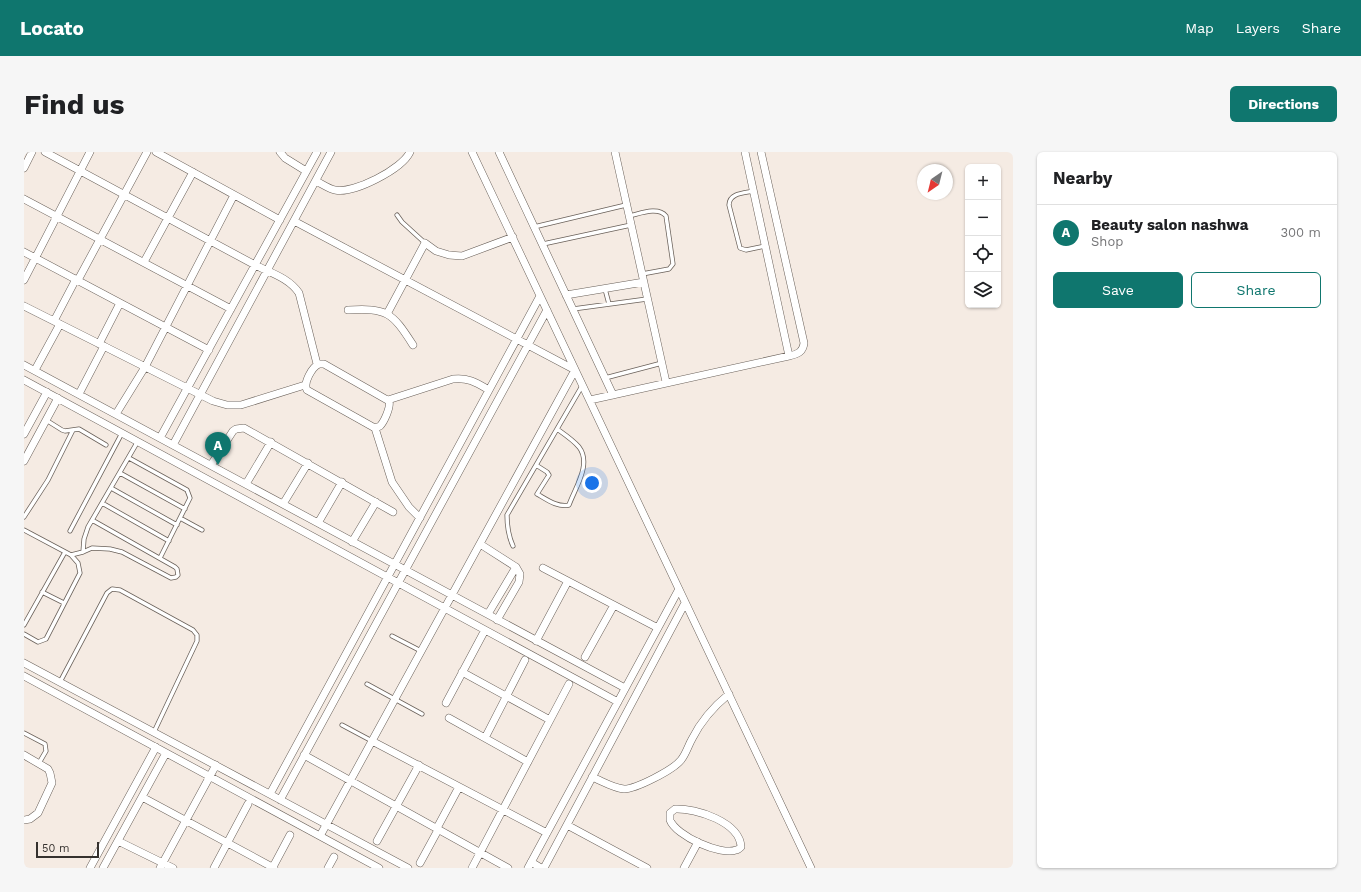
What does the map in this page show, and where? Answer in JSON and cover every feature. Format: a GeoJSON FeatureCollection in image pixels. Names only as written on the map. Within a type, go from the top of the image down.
{"type":"FeatureCollection","features":[{"type":"Feature","properties":{"kind":"street"},"geometry":{"type":"LineString","coordinates":[[24,168],[32,152]]}},
{"type":"Feature","properties":{"kind":"street"},"geometry":{"type":"LineString","coordinates":[[24,306],[200,395],[220,403],[241,405],[305,385],[317,364],[299,294],[295,287],[289,282],[45,152]]}},
{"type":"Feature","properties":{"kind":"street"},"geometry":{"type":"LineString","coordinates":[[24,280],[90,152]]}},
{"type":"Feature","properties":{"kind":"street"},"geometry":{"type":"LineString","coordinates":[[35,370],[77,280],[147,152]]}},
{"type":"Feature","properties":{"kind":"street"},"geometry":{"type":"LineString","coordinates":[[156,152],[169,155],[193,172],[280,220]]}},
{"type":"Feature","properties":{"kind":"street"},"geometry":{"type":"LineString","coordinates":[[280,152],[285,158],[306,172]]}},
{"type":"Feature","properties":{"kind":"street"},"geometry":{"type":"LineString","coordinates":[[160,438],[317,152]]}},
{"type":"Feature","properties":{"kind":"street"},"geometry":{"type":"LineString","coordinates":[[173,445],[331,152]]}},
{"type":"Feature","properties":{"kind":"street"},"geometry":{"type":"LineString","coordinates":[[316,181],[335,190],[347,190],[359,187],[397,167],[410,152]]}},
{"type":"Feature","properties":{"kind":"street"},"geometry":{"type":"LineString","coordinates":[[472,152],[811,868]]}},
{"type":"Feature","properties":{"kind":"street"},"geometry":{"type":"LineString","coordinates":[[499,152],[613,395]]}},
{"type":"Feature","properties":{"kind":"street"},"geometry":{"type":"LineString","coordinates":[[615,152],[666,382]]}},
{"type":"Feature","properties":{"kind":"street"},"geometry":{"type":"LineString","coordinates":[[745,152],[789,356]]}},
{"type":"Feature","properties":{"kind":"street"},"geometry":{"type":"LineString","coordinates":[[590,400],[800,353],[804,343],[761,152]]}},
{"type":"Feature","properties":{"kind":"street"},"geometry":{"type":"LineString","coordinates":[[144,262],[193,172]]}},
{"type":"Feature","properties":{"kind":"street"},"geometry":{"type":"LineString","coordinates":[[116,414],[145,367],[234,195]]}},
{"type":"Feature","properties":{"kind":"street"},"geometry":{"type":"LineString","coordinates":[[24,198],[231,309]]}},
{"type":"Feature","properties":{"kind":"street"},"geometry":{"type":"LineString","coordinates":[[294,221],[575,370]]}},
{"type":"Feature","properties":{"kind":"street"},"geometry":{"type":"LineString","coordinates":[[387,314],[425,243],[436,251],[449,255],[462,256],[513,237]]}},
{"type":"Feature","properties":{"kind":"street"},"geometry":{"type":"LineString","coordinates":[[24,252],[209,350]]}},
{"type":"Feature","properties":{"kind":"street"},"geometry":{"type":"LineString","coordinates":[[566,295],[644,282]]}},
{"type":"Feature","properties":{"kind":"street"},"geometry":{"type":"LineString","coordinates":[[239,294],[246,296],[251,300]]}},
{"type":"Feature","properties":{"kind":"street"},"geometry":{"type":"LineString","coordinates":[[270,794],[540,296]]}},
{"type":"Feature","properties":{"kind":"street"},"geometry":{"type":"LineString","coordinates":[[79,394],[120,303]]}},
{"type":"Feature","properties":{"kind":"street"},"geometry":{"type":"LineString","coordinates":[[348,310],[375,310],[387,314],[397,322],[413,345]]}},
{"type":"Feature","properties":{"kind":"street"},"geometry":{"type":"LineString","coordinates":[[280,800],[527,344],[547,310]]}},
{"type":"Feature","properties":{"kind":"street"},"geometry":{"type":"LineString","coordinates":[[317,364],[324,364],[388,400],[391,404],[390,407],[380,425],[375,428]]}},
{"type":"Feature","properties":{"kind":"street"},"geometry":{"type":"LineString","coordinates":[[24,365],[625,688]]}},
{"type":"Feature","properties":{"kind":"street"},"geometry":{"type":"LineString","coordinates":[[320,836],[575,370]]}},
{"type":"Feature","properties":{"kind":"street"},"geometry":{"type":"LineString","coordinates":[[388,400],[453,378],[473,381],[489,390]]}},
{"type":"Feature","properties":{"kind":"street"},"geometry":{"type":"LineString","coordinates":[[24,380],[618,702]]}},
{"type":"Feature","properties":{"kind":"street"},"geometry":{"type":"LineString","coordinates":[[305,385],[308,391],[375,428],[392,482],[409,507],[420,518]]}},
{"type":"Feature","properties":{"kind":"street"},"geometry":{"type":"LineString","coordinates":[[24,434],[47,392]]}},
{"type":"Feature","properties":{"kind":"street"},"geometry":{"type":"LineString","coordinates":[[24,461],[58,398]]}},
{"type":"Feature","properties":{"kind":"street"},"geometry":{"type":"LineString","coordinates":[[122,433],[128,420]]}},
{"type":"Feature","properties":{"kind":"street"},"geometry":{"type":"LineString","coordinates":[[211,465],[233,431],[236,429],[248,429],[393,512]]}},
{"type":"Feature","properties":{"kind":"street"},"geometry":{"type":"LineString","coordinates":[[461,441],[472,446]]}},
{"type":"Feature","properties":{"kind":"street"},"geometry":{"type":"LineString","coordinates":[[246,484],[271,442]]}},
{"type":"Feature","properties":{"kind":"street"},"geometry":{"type":"LineString","coordinates":[[283,504],[308,463]]}},
{"type":"Feature","properties":{"kind":"street"},"geometry":{"type":"LineString","coordinates":[[318,523],[342,482]]}},
{"type":"Feature","properties":{"kind":"street"},"geometry":{"type":"LineString","coordinates":[[258,507],[264,494]]}},
{"type":"Feature","properties":{"kind":"street"},"geometry":{"type":"LineString","coordinates":[[352,542],[376,502]]}},
{"type":"Feature","properties":{"kind":"street"},"geometry":{"type":"LineString","coordinates":[[480,544],[516,567],[520,574],[519,582],[497,620]]}},
{"type":"Feature","properties":{"kind":"street"},"geometry":{"type":"LineString","coordinates":[[488,614],[516,567]]}},
{"type":"Feature","properties":{"kind":"street"},"geometry":{"type":"LineString","coordinates":[[544,568],[658,628]]}},
{"type":"Feature","properties":{"kind":"street"},"geometry":{"type":"LineString","coordinates":[[536,641],[568,581]]}},
{"type":"Feature","properties":{"kind":"street"},"geometry":{"type":"LineString","coordinates":[[540,868],[529,865],[679,589]]}},
{"type":"Feature","properties":{"kind":"street"},"geometry":{"type":"LineString","coordinates":[[544,868],[685,603]]}},
{"type":"Feature","properties":{"kind":"street"},"geometry":{"type":"LineString","coordinates":[[585,658],[614,605]]}},
{"type":"Feature","properties":{"kind":"street"},"geometry":{"type":"LineString","coordinates":[[446,703],[486,630]]}},
{"type":"Feature","properties":{"kind":"street"},"geometry":{"type":"LineString","coordinates":[[485,738],[525,660]]}},
{"type":"Feature","properties":{"kind":"street"},"geometry":{"type":"LineString","coordinates":[[24,663],[408,868]]}},
{"type":"Feature","properties":{"kind":"street"},"geometry":{"type":"LineString","coordinates":[[462,672],[550,720]]}},
{"type":"Feature","properties":{"kind":"street"},"geometry":{"type":"LineString","coordinates":[[24,676],[379,868]]}},
{"type":"Feature","properties":{"kind":"street"},"geometry":{"type":"LineString","coordinates":[[57,694],[61,683]]}},
{"type":"Feature","properties":{"kind":"street"},"geometry":{"type":"LineString","coordinates":[[472,868],[569,684]]}},
{"type":"Feature","properties":{"kind":"street"},"geometry":{"type":"LineString","coordinates":[[592,777],[616,788],[624,789],[633,787],[672,769],[687,751],[691,740],[712,708],[728,694]]}},
{"type":"Feature","properties":{"kind":"street"},"geometry":{"type":"LineString","coordinates":[[449,718],[528,762]]}},
{"type":"Feature","properties":{"kind":"street"},"geometry":{"type":"LineString","coordinates":[[601,732],[613,739]]}},
{"type":"Feature","properties":{"kind":"street"},"geometry":{"type":"LineString","coordinates":[[372,741],[547,833]]}},
{"type":"Feature","properties":{"kind":"street"},"geometry":{"type":"LineString","coordinates":[[90,868],[156,747]]}},
{"type":"Feature","properties":{"kind":"street"},"geometry":{"type":"LineString","coordinates":[[103,868],[166,753]]}},
{"type":"Feature","properties":{"kind":"street"},"geometry":{"type":"LineString","coordinates":[[24,755],[48,769],[52,783],[38,813],[30,819],[24,820]]}},
{"type":"Feature","properties":{"kind":"street"},"geometry":{"type":"LineString","coordinates":[[304,756],[508,868]]}},
{"type":"Feature","properties":{"kind":"street"},"geometry":{"type":"LineString","coordinates":[[377,841],[418,765]]}},
{"type":"Feature","properties":{"kind":"street"},"geometry":{"type":"LineString","coordinates":[[162,865],[216,766]]}},
{"type":"Feature","properties":{"kind":"street"},"geometry":{"type":"LineString","coordinates":[[420,863],[459,787]]}},
{"type":"Feature","properties":{"kind":"street"},"geometry":{"type":"LineString","coordinates":[[142,797],[274,868],[290,835]]}},
{"type":"Feature","properties":{"kind":"street"},"geometry":{"type":"LineString","coordinates":[[214,868],[248,804]]}},
{"type":"Feature","properties":{"kind":"street"},"geometry":{"type":"LineString","coordinates":[[685,809],[698,811],[712,816],[735,832],[741,840],[742,847],[736,850],[727,851],[714,849],[698,842],[686,836],[676,828],[670,820],[670,813],[675,810],[685,809]]}},
{"type":"Feature","properties":{"kind":"street"},"geometry":{"type":"LineString","coordinates":[[567,825],[647,868]]}},
{"type":"Feature","properties":{"kind":"street"},"geometry":{"type":"LineString","coordinates":[[118,841],[162,865],[173,868]]}},
{"type":"Feature","properties":{"kind":"street"},"geometry":{"type":"LineString","coordinates":[[684,868],[698,842]]}},
{"type":"Feature","properties":{"kind":"street"},"geometry":{"type":"LineString","coordinates":[[328,868],[334,857]]}},
{"type":"Feature","properties":{"kind":"lane"},"geometry":{"type":"LineString","coordinates":[[754,191],[733,196],[730,198],[729,205],[740,248],[746,250],[765,246]]}},
{"type":"Feature","properties":{"kind":"lane"},"geometry":{"type":"LineString","coordinates":[[534,227],[626,205]]}},
{"type":"Feature","properties":{"kind":"lane"},"geometry":{"type":"LineString","coordinates":[[629,216],[657,210],[666,216],[673,264],[669,269],[642,274]]}},
{"type":"Feature","properties":{"kind":"lane"},"geometry":{"type":"LineString","coordinates":[[397,214],[402,222],[425,243]]}},
{"type":"Feature","properties":{"kind":"lane"},"geometry":{"type":"LineString","coordinates":[[542,244],[631,225]]}},
{"type":"Feature","properties":{"kind":"lane"},"geometry":{"type":"LineString","coordinates":[[605,289],[609,304]]}},
{"type":"Feature","properties":{"kind":"lane"},"geometry":{"type":"LineString","coordinates":[[573,310],[648,298]]}},
{"type":"Feature","properties":{"kind":"lane"},"geometry":{"type":"LineString","coordinates":[[605,378],[662,363]]}},
{"type":"Feature","properties":{"kind":"lane"},"geometry":{"type":"LineString","coordinates":[[513,546],[507,526],[507,516],[582,385]]}},
{"type":"Feature","properties":{"kind":"lane"},"geometry":{"type":"LineString","coordinates":[[46,420],[62,430],[80,430],[106,445]]}},
{"type":"Feature","properties":{"kind":"lane"},"geometry":{"type":"LineString","coordinates":[[536,465],[549,475],[537,494],[559,506],[569,505],[584,467],[584,459],[578,446],[557,429]]}},
{"type":"Feature","properties":{"kind":"lane"},"geometry":{"type":"LineString","coordinates":[[24,518],[48,480],[73,430]]}},
{"type":"Feature","properties":{"kind":"lane"},"geometry":{"type":"LineString","coordinates":[[70,531],[122,433]]}},
{"type":"Feature","properties":{"kind":"lane"},"geometry":{"type":"LineString","coordinates":[[83,552],[84,539],[92,520],[138,442]]}},
{"type":"Feature","properties":{"kind":"lane"},"geometry":{"type":"LineString","coordinates":[[129,458],[187,490],[190,498],[160,558]]}},
{"type":"Feature","properties":{"kind":"lane"},"geometry":{"type":"LineString","coordinates":[[120,473],[185,509]]}},
{"type":"Feature","properties":{"kind":"lane"},"geometry":{"type":"LineString","coordinates":[[111,488],[177,525]]}},
{"type":"Feature","properties":{"kind":"lane"},"geometry":{"type":"LineString","coordinates":[[102,504],[169,541]]}},
{"type":"Feature","properties":{"kind":"lane"},"geometry":{"type":"LineString","coordinates":[[180,518],[202,530]]}},
{"type":"Feature","properties":{"kind":"lane"},"geometry":{"type":"LineString","coordinates":[[71,555],[92,548],[110,548],[122,552],[170,578],[178,575],[177,569],[160,558],[92,520]]}},
{"type":"Feature","properties":{"kind":"lane"},"geometry":{"type":"LineString","coordinates":[[24,530],[71,555],[78,563],[80,573],[46,639],[38,642],[24,634]]}},
{"type":"Feature","properties":{"kind":"lane"},"geometry":{"type":"LineString","coordinates":[[24,625],[65,552]]}},
{"type":"Feature","properties":{"kind":"lane"},"geometry":{"type":"LineString","coordinates":[[61,683],[107,593],[112,589],[120,590],[193,630],[196,635],[197,641],[154,732]]}},
{"type":"Feature","properties":{"kind":"lane"},"geometry":{"type":"LineString","coordinates":[[42,592],[64,603]]}},
{"type":"Feature","properties":{"kind":"lane"},"geometry":{"type":"LineString","coordinates":[[392,636],[421,651]]}},
{"type":"Feature","properties":{"kind":"lane"},"geometry":{"type":"LineString","coordinates":[[367,684],[422,714]]}},
{"type":"Feature","properties":{"kind":"lane"},"geometry":{"type":"LineString","coordinates":[[342,725],[372,741]]}},
{"type":"Feature","properties":{"kind":"lane"},"geometry":{"type":"LineString","coordinates":[[24,733],[44,744],[46,751],[39,763]]}},
{"type":"Feature","properties":{"kind":"place","name":"Beauty salon nashwa"},"geometry":{"type":"Point","coordinates":[218,465]}}]}
